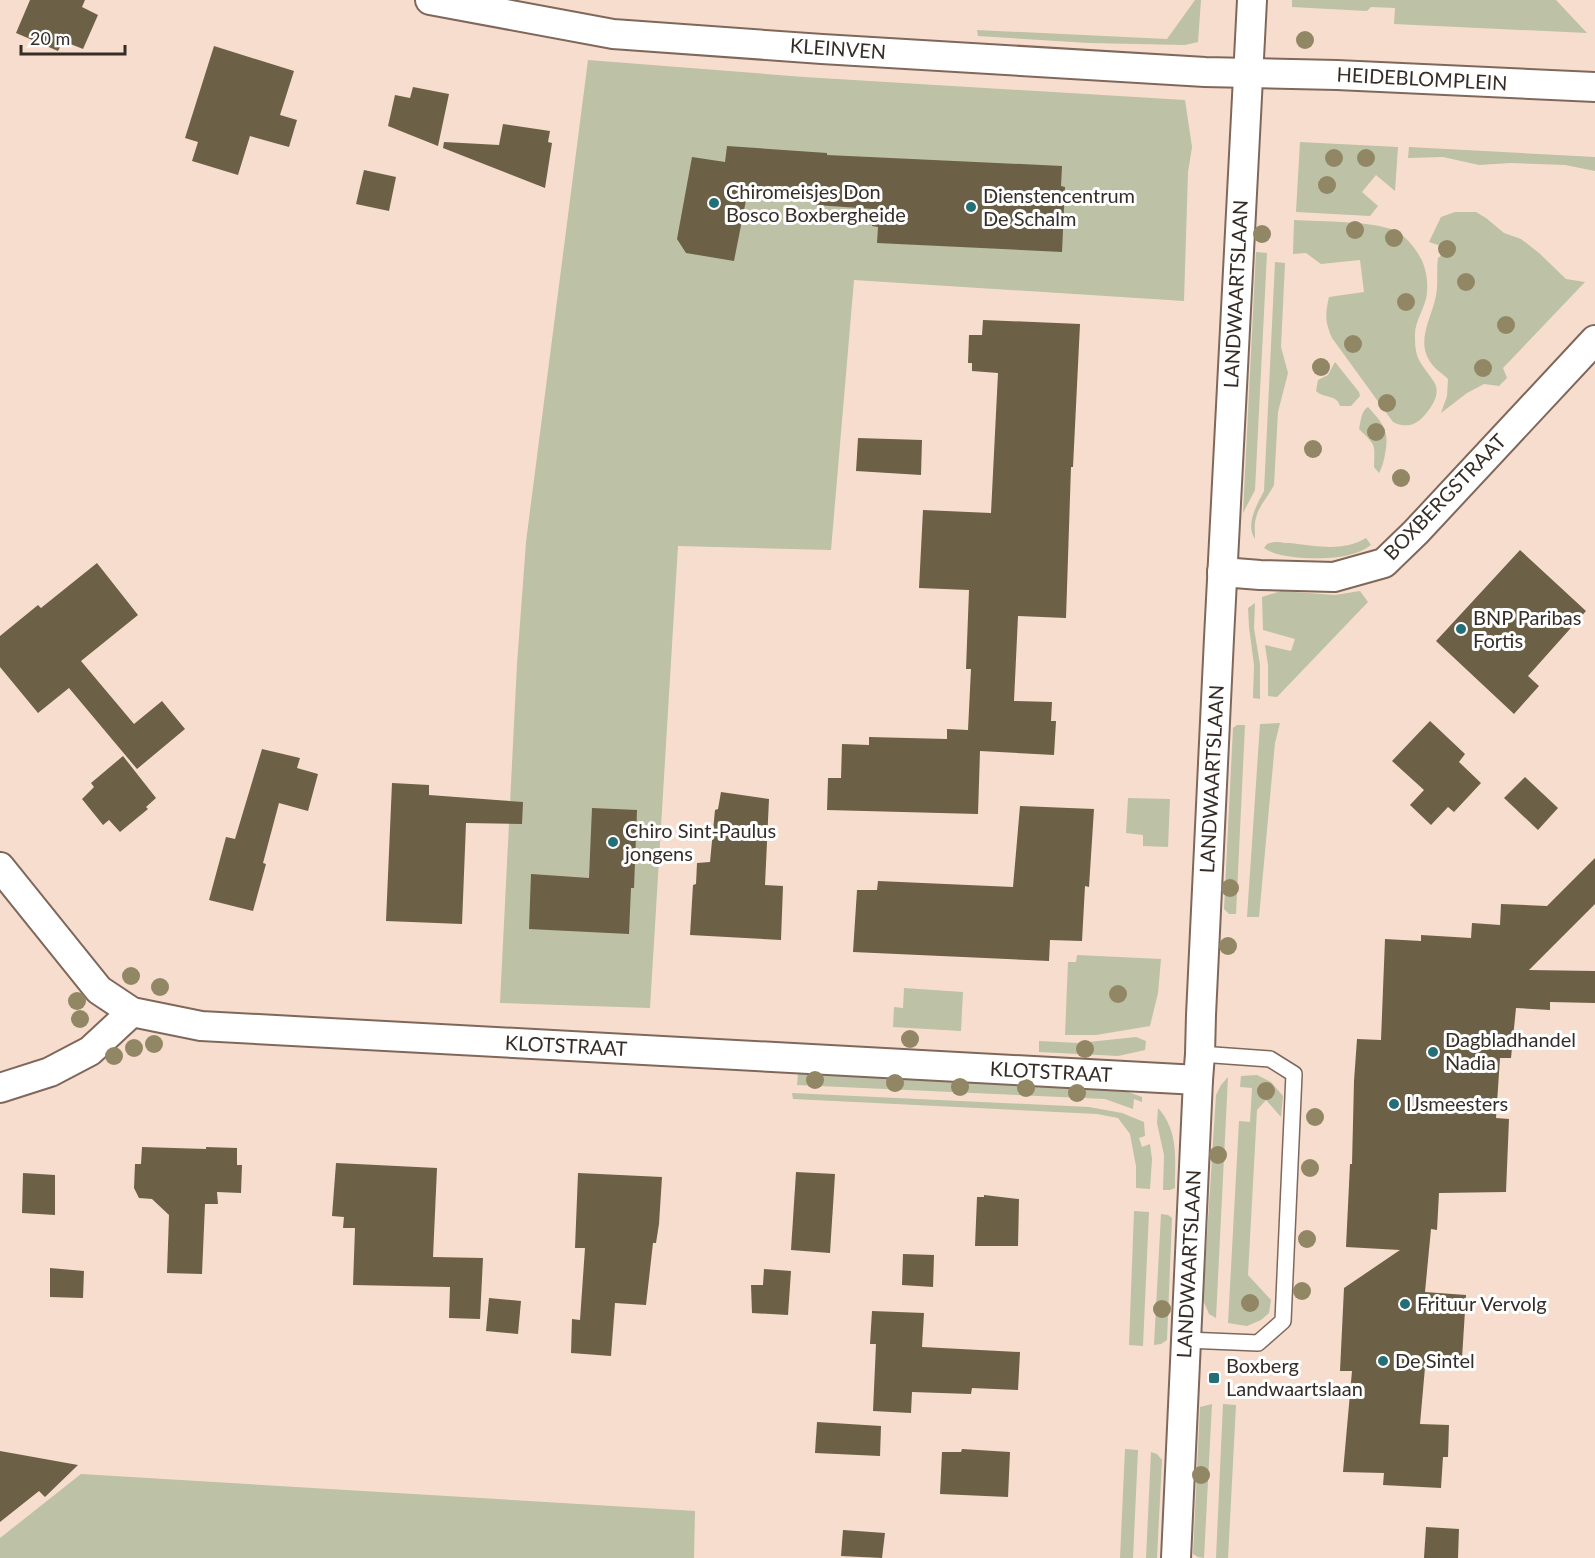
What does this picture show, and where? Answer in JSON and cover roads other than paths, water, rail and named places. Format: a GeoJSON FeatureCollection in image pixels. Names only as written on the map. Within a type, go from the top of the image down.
{"type":"FeatureCollection","features":[{"type":"Feature","properties":{"kind":"street","name":"KLEINVEN"},"geometry":{"type":"LineString","coordinates":[[430,0],[613,34],[822,49],[1249,73]]}},
{"type":"Feature","properties":{"kind":"street","name":"LANDWAARTSLAAN"},"geometry":{"type":"LineString","coordinates":[[1176,1558],[1208,854],[1252,0]]}},
{"type":"Feature","properties":{"kind":"street","name":"HEIDEBLOMPLEIN"},"geometry":{"type":"LineString","coordinates":[[1249,73],[1595,87]]}},
{"type":"Feature","properties":{"kind":"street","name":"BOXBERGSTRAAT"},"geometry":{"type":"LineString","coordinates":[[1222,572],[1334,577],[1384,563],[1416,532],[1595,340]]}},
{"type":"Feature","properties":{"kind":"street","name":"KLOTSTRAAT"},"geometry":{"type":"LineString","coordinates":[[0,867],[99,990],[132,1012],[201,1026],[1199,1067]]}},
{"type":"Feature","properties":{"kind":"street"},"geometry":{"type":"LineString","coordinates":[[0,1088],[50,1072],[90,1051],[132,1012]]}},
{"type":"Feature","properties":{"kind":"lane"},"geometry":{"type":"LineString","coordinates":[[1186,1340],[1258,1343],[1283,1321],[1294,1074],[1270,1059],[1199,1067]]}},
{"type":"Feature","properties":{"kind":"place","name":"Chiromeisjes Don Bosco Boxbergheide"},"geometry":{"type":"Point","coordinates":[714,203]}},
{"type":"Feature","properties":{"kind":"place","name":"Dienstencentrum De Schalm"},"geometry":{"type":"Point","coordinates":[971,207]}},
{"type":"Feature","properties":{"kind":"place","name":"BNP Paribas Fortis"},"geometry":{"type":"Point","coordinates":[1461,629]}},
{"type":"Feature","properties":{"kind":"place","name":"Chiro Sint-Paulus jongens"},"geometry":{"type":"Point","coordinates":[613,842]}},
{"type":"Feature","properties":{"kind":"place","name":"Dagbladhandel Nadia"},"geometry":{"type":"Point","coordinates":[1433,1052]}},
{"type":"Feature","properties":{"kind":"place","name":"IJsmeesters"},"geometry":{"type":"Point","coordinates":[1394,1104]}},
{"type":"Feature","properties":{"kind":"place","name":"Frituur Vervolg"},"geometry":{"type":"Point","coordinates":[1405,1304]}},
{"type":"Feature","properties":{"kind":"place","name":"De Sintel"},"geometry":{"type":"Point","coordinates":[1383,1361]}},
{"type":"Feature","properties":{"kind":"place","name":"Boxberg Landwaartslaan"},"geometry":{"type":"Point","coordinates":[1214,1378]}}]}
